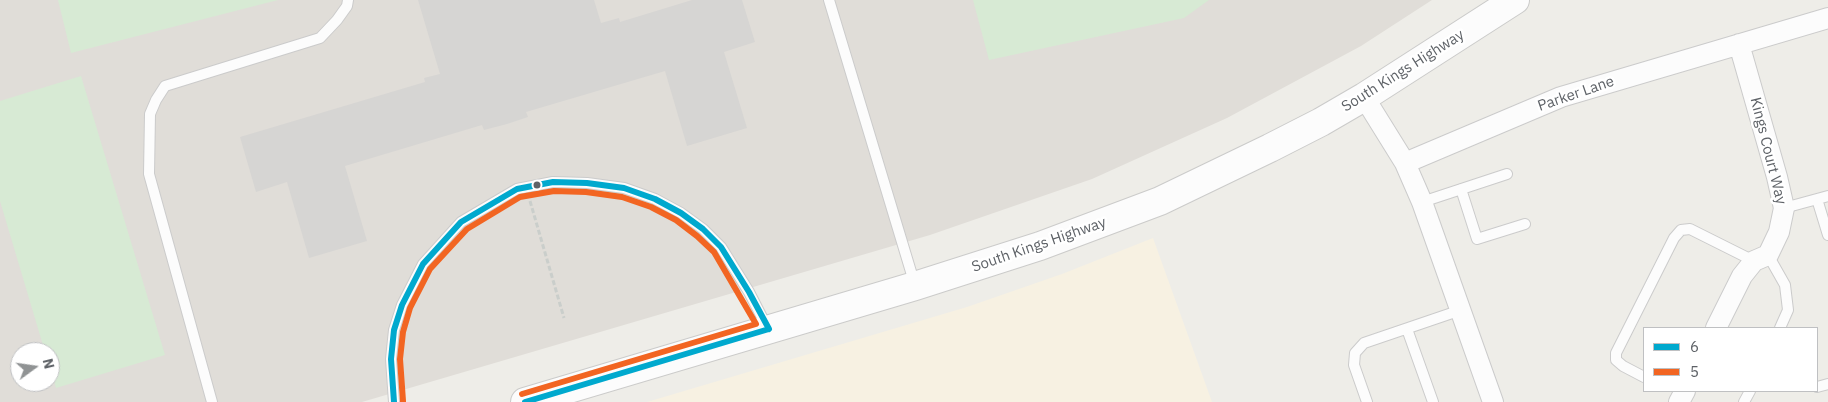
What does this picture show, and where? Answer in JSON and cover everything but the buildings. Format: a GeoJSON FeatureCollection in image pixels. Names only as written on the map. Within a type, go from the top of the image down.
{"type":"FeatureCollection","features":[{"type":"Feature","properties":{"kind":"main road","name":"South Kings Highway"},"geometry":{"type":"LineString","coordinates":[[525,402],[915,286],[1040,246],[1160,201],[1270,148],[1364,97],[1515,0]]}},
{"type":"Feature","properties":{"kind":"street","name":"Parker Lane"},"geometry":{"type":"LineString","coordinates":[[1405,163],[1561,97],[1828,18]]}},
{"type":"Feature","properties":{"kind":"street","name":"Kings Court Way"},"geometry":{"type":"LineString","coordinates":[[1716,327],[1742,276],[1761,258],[1779,232],[1784,208],[1739,44]]}},
{"type":"Feature","properties":{"kind":"street"},"geometry":{"type":"LineString","coordinates":[[1364,97],[1405,163],[1422,202],[1493,402]]}},
{"type":"Feature","properties":{"kind":"lane"},"geometry":{"type":"LineString","coordinates":[[212,402],[149,174],[150,114],[165,86],[320,38],[337,20],[347,6],[348,0]]}},
{"type":"Feature","properties":{"kind":"lane"},"geometry":{"type":"LineString","coordinates":[[829,0],[915,286]]}},
{"type":"Feature","properties":{"kind":"lane"},"geometry":{"type":"LineString","coordinates":[[1422,202],[1507,174]]}},
{"type":"Feature","properties":{"kind":"lane"},"geometry":{"type":"LineString","coordinates":[[394,402],[391,360],[394,330],[402,305],[423,264],[461,222],[517,190],[552,182],[587,182],[624,188],[655,199],[681,213],[721,247],[750,292],[769,330]]}},
{"type":"Feature","properties":{"kind":"lane"},"geometry":{"type":"LineString","coordinates":[[1460,190],[1477,239],[1525,224]]}},
{"type":"Feature","properties":{"kind":"lane"},"geometry":{"type":"LineString","coordinates":[[1784,208],[1828,196]]}},
{"type":"Feature","properties":{"kind":"lane"},"geometry":{"type":"LineString","coordinates":[[1817,199],[1828,235]]}},
{"type":"Feature","properties":{"kind":"lane"},"geometry":{"type":"LineString","coordinates":[[1643,376],[1616,360],[1616,353],[1674,238],[1681,230],[1690,229],[1761,258],[1785,285],[1788,310],[1780,327]]}},
{"type":"Feature","properties":{"kind":"lane"},"geometry":{"type":"LineString","coordinates":[[1367,402],[1354,365],[1355,353],[1364,343],[1461,310]]}},
{"type":"Feature","properties":{"kind":"lane"},"geometry":{"type":"LineString","coordinates":[[1407,329],[1433,402]]}},
{"type":"Feature","properties":{"kind":"path"},"geometry":{"type":"LineString","coordinates":[[526,188],[564,318]]}},
{"type":"Feature","properties":{"kind":"shaded area"},"geometry":{"type":"Polygon","coordinates":[[[0,0],[1432,0],[1361,46],[1227,118],[1092,179],[930,235],[362,402],[0,402],[0,0]]]}},
{"type":"Feature","properties":{"kind":"shaded area"},"geometry":{"type":"Polygon","coordinates":[[[1153,238],[1212,402],[647,402],[967,307],[1062,274],[1153,238]]]}},
{"type":"Feature","properties":{"kind":"green space"},"geometry":{"type":"Polygon","coordinates":[[[58,0],[278,0],[71,53],[58,0]]]}},
{"type":"Feature","properties":{"kind":"green space"},"geometry":{"type":"Polygon","coordinates":[[[973,0],[1209,0],[1184,18],[989,60],[973,0]]]}},
{"type":"Feature","properties":{"kind":"green space"},"geometry":{"type":"Polygon","coordinates":[[[81,76],[165,355],[60,387],[60,342],[42,342],[0,201],[0,101],[81,76]]]}},
{"type":"Feature","properties":{"kind":"transit line","name":"6"},"geometry":{"type":"LineString","coordinates":[[394,402],[391,359],[394,330],[402,305],[423,264],[461,222],[517,189],[553,182],[587,183],[624,188],[655,199],[681,213],[703,229],[721,247],[769,329]]}},
{"type":"Feature","properties":{"kind":"transit line","name":"5"},"geometry":{"type":"LineString","coordinates":[[403,401],[400,359],[403,332],[410,308],[430,269],[467,229],[520,197],[554,191],[586,192],[622,197],[651,207],[676,220],[714,252],[756,324],[522,394]]}},
{"type":"Feature","properties":{"kind":"transit line","name":"6"},"geometry":{"type":"LineString","coordinates":[[525,402],[769,329]]}}]}
